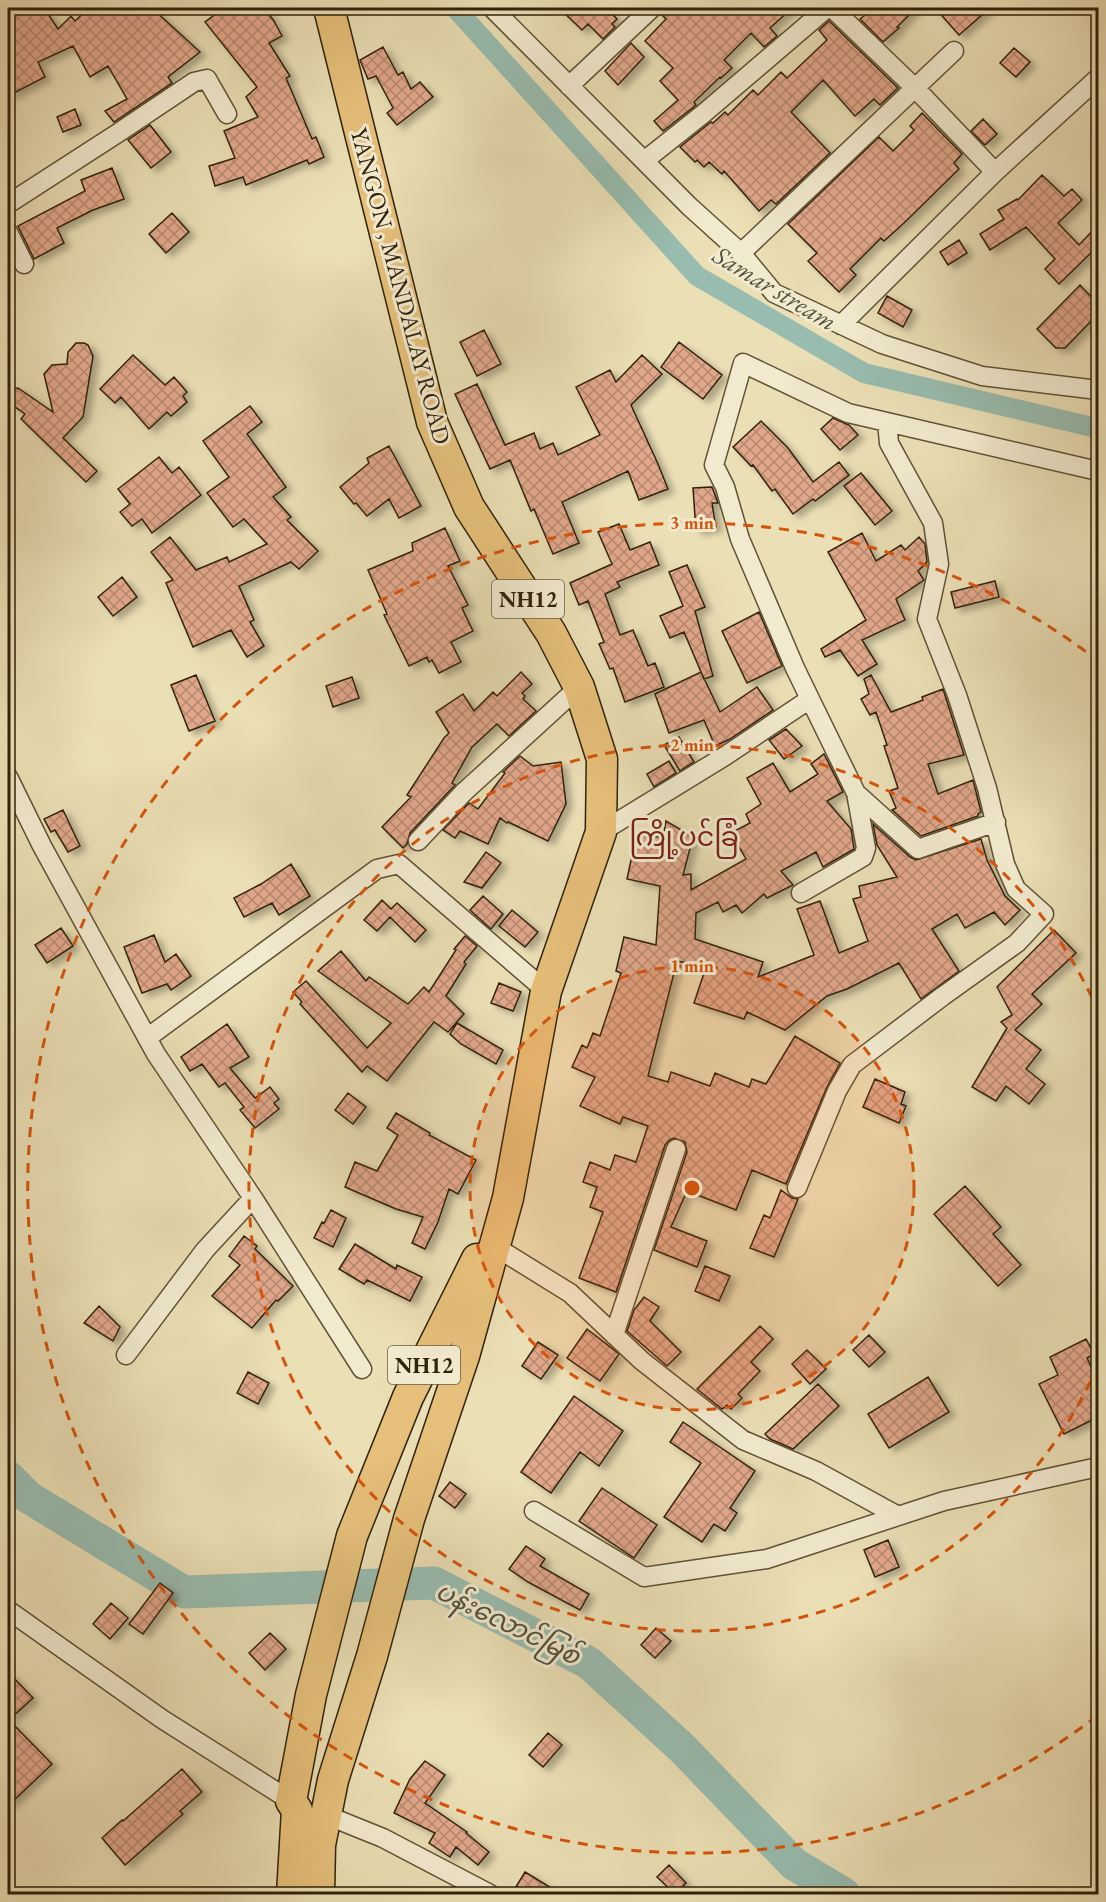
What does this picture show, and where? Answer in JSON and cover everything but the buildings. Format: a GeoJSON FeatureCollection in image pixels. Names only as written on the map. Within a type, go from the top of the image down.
{"type":"FeatureCollection","features":[{"type":"Feature","properties":{"kind":"highway","name":"YANGON , MANDALAY ROAD"},"geometry":{"type":"LineString","coordinates":[[329,8],[432,422],[469,507],[551,633],[579,687],[602,759],[601,832],[546,991],[508,1198]]}},
{"type":"Feature","properties":{"kind":"highway","name":"NH12"},"geometry":{"type":"LineString","coordinates":[[319,1894],[320,1845],[333,1780],[373,1651],[409,1519],[464,1356],[508,1198]]}},
{"type":"Feature","properties":{"kind":"highway","name":"NH12"},"geometry":{"type":"LineString","coordinates":[[291,1894],[297,1810],[291,1802],[311,1695],[351,1536],[408,1397],[508,1198]]}},
{"type":"Feature","properties":{"kind":"street"},"geometry":{"type":"LineString","coordinates":[[492,8],[689,206],[741,253],[774,293],[882,344],[982,376],[1098,390]]}},
{"type":"Feature","properties":{"kind":"street"},"geometry":{"type":"LineString","coordinates":[[569,86],[652,8]]}},
{"type":"Feature","properties":{"kind":"street"},"geometry":{"type":"LineString","coordinates":[[644,161],[827,8]]}},
{"type":"Feature","properties":{"kind":"street"},"geometry":{"type":"LineString","coordinates":[[832,8],[916,88],[994,172]]}},
{"type":"Feature","properties":{"kind":"street"},"geometry":{"type":"LineString","coordinates":[[741,253],[954,51]]}},
{"type":"Feature","properties":{"kind":"street"},"geometry":{"type":"LineString","coordinates":[[841,325],[994,172],[1098,78]]}},
{"type":"Feature","properties":{"kind":"street"},"geometry":{"type":"LineString","coordinates":[[8,204],[194,82],[207,79],[227,114]]}},
{"type":"Feature","properties":{"kind":"street"},"geometry":{"type":"LineString","coordinates":[[8,232],[24,264]]}},
{"type":"Feature","properties":{"kind":"street"},"geometry":{"type":"LineString","coordinates":[[801,893],[863,857],[866,848],[855,793],[795,668],[740,539],[725,487],[714,465],[743,363],[848,413],[1098,471]]}},
{"type":"Feature","properties":{"kind":"street"},"geometry":{"type":"LineString","coordinates":[[797,1188],[837,1091],[852,1065],[1017,943],[1044,914],[1016,889],[1005,864],[996,822],[957,695],[927,619],[939,564],[933,523],[889,443],[887,422]]}},
{"type":"Feature","properties":{"kind":"street"},"geometry":{"type":"LineString","coordinates":[[418,841],[464,792],[579,687]]}},
{"type":"Feature","properties":{"kind":"street"},"geometry":{"type":"LineString","coordinates":[[601,832],[725,756],[810,699]]}},
{"type":"Feature","properties":{"kind":"street"},"geometry":{"type":"LineString","coordinates":[[8,777],[42,846],[147,1038],[253,1198],[362,1370]]}},
{"type":"Feature","properties":{"kind":"street"},"geometry":{"type":"LineString","coordinates":[[855,793],[918,849],[996,822]]}},
{"type":"Feature","properties":{"kind":"street"},"geometry":{"type":"LineString","coordinates":[[147,1038],[376,869],[399,864],[546,991]]}},
{"type":"Feature","properties":{"kind":"street"},"geometry":{"type":"LineString","coordinates":[[614,1335],[676,1149]]}},
{"type":"Feature","properties":{"kind":"street"},"geometry":{"type":"LineString","coordinates":[[126,1355],[205,1250],[253,1198]]}},
{"type":"Feature","properties":{"kind":"street"},"geometry":{"type":"LineString","coordinates":[[494,1246],[570,1293],[642,1361],[743,1440],[816,1471],[898,1516]]}},
{"type":"Feature","properties":{"kind":"street"},"geometry":{"type":"LineString","coordinates":[[534,1511],[644,1577],[767,1559],[944,1501],[1098,1467]]}},
{"type":"Feature","properties":{"kind":"street"},"geometry":{"type":"LineString","coordinates":[[8,1610],[162,1719],[291,1802]]}},
{"type":"Feature","properties":{"kind":"street"},"geometry":{"type":"LineString","coordinates":[[326,1815],[383,1838],[490,1894]]}},
{"type":"Feature","properties":{"kind":"waterway","name":"Samar stream"},"geometry":{"type":"LineString","coordinates":[[455,8],[697,276],[864,373],[1092,427],[1098,426]]}},
{"type":"Feature","properties":{"kind":"waterway","name":"ပန်းလောင်မြစ်"},"geometry":{"type":"LineString","coordinates":[[8,1477],[28,1497],[184,1592],[434,1583],[589,1663],[682,1748],[794,1864],[844,1894]]}},
{"type":"Feature","properties":{"kind":"district","name":"ကြို့ပင်ခြံ"},"geometry":{"type":"Point","coordinates":[684,836]}}]}
